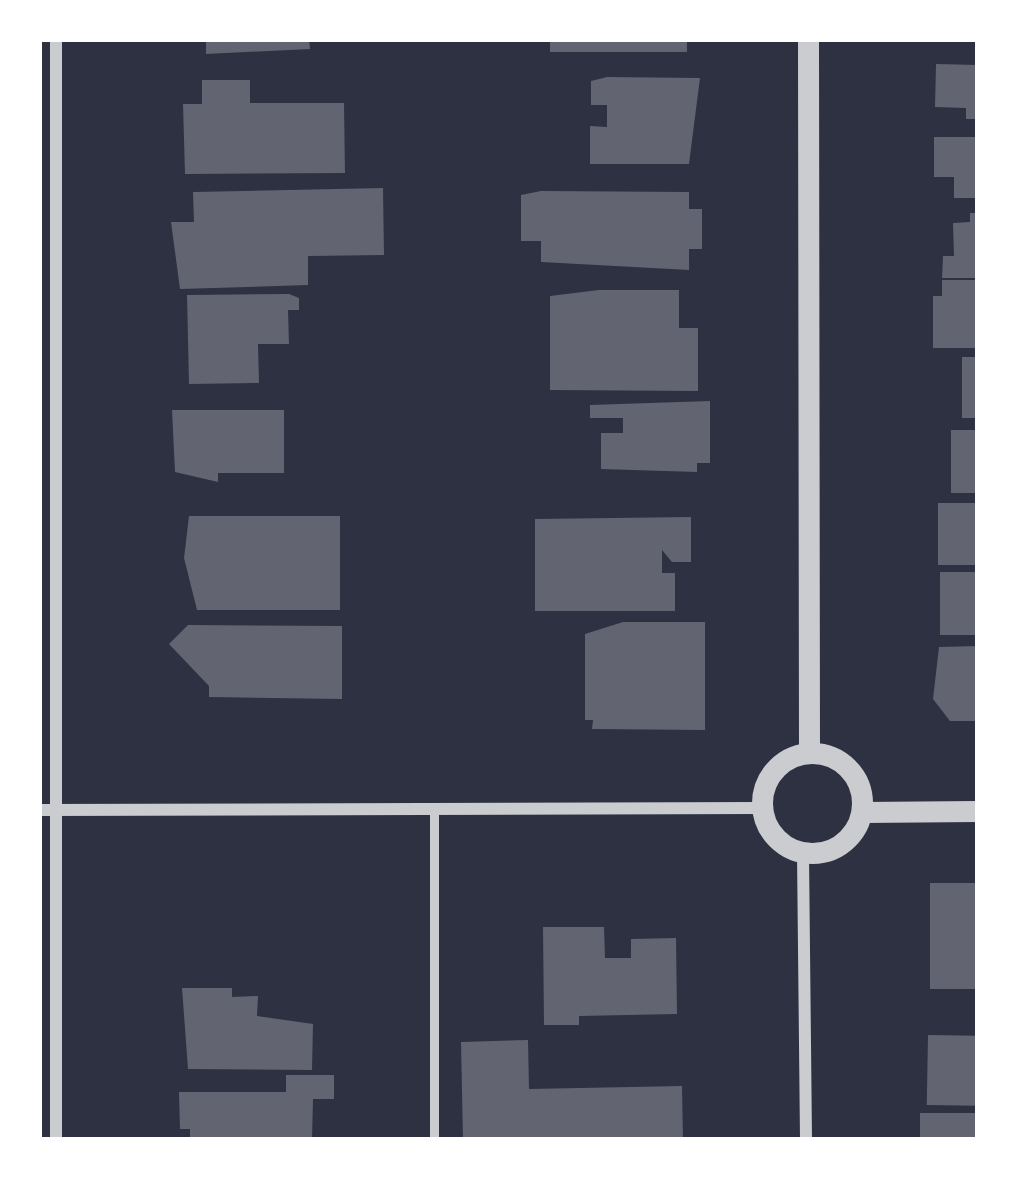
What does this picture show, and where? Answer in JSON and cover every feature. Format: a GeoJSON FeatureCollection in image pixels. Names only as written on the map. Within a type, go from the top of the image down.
{"type":"FeatureCollection","features":[{"type":"Feature","properties":{"kind":"street"},"geometry":{"type":"LineString","coordinates":[[56,39],[56,1140]]}},
{"type":"Feature","properties":{"kind":"street"},"geometry":{"type":"LineString","coordinates":[[808,39],[809,753]]}},
{"type":"Feature","properties":{"kind":"street"},"geometry":{"type":"LineString","coordinates":[[809,753],[850,770],[862,812],[834,849],[803,853],[775,837],[761,808],[779,765],[809,753]]}},
{"type":"Feature","properties":{"kind":"street"},"geometry":{"type":"LineString","coordinates":[[39,810],[761,808]]}},
{"type":"Feature","properties":{"kind":"street"},"geometry":{"type":"LineString","coordinates":[[862,812],[978,811]]}},
{"type":"Feature","properties":{"kind":"street"},"geometry":{"type":"LineString","coordinates":[[803,853],[806,1140]]}},
{"type":"Feature","properties":{"kind":"lane"},"geometry":{"type":"LineString","coordinates":[[434,808],[434,1140]]}},
{"type":"Feature","properties":{"kind":"building"},"geometry":{"type":"Polygon","coordinates":[[[206,39],[309,39],[310,49],[206,54],[206,39]]]}},
{"type":"Feature","properties":{"kind":"building"},"geometry":{"type":"Polygon","coordinates":[[[550,39],[687,39],[687,52],[550,52],[550,39]]]}},
{"type":"Feature","properties":{"kind":"building"},"geometry":{"type":"Polygon","coordinates":[[[936,64],[978,65],[978,119],[966,119],[966,108],[935,107],[936,64]]]}},
{"type":"Feature","properties":{"kind":"building"},"geometry":{"type":"Polygon","coordinates":[[[700,78],[689,164],[590,164],[590,126],[607,127],[607,105],[591,105],[591,81],[700,78]]]}},
{"type":"Feature","properties":{"kind":"building"},"geometry":{"type":"Polygon","coordinates":[[[202,80],[250,80],[250,103],[344,103],[345,173],[185,174],[183,104],[202,104],[202,80]]]}},
{"type":"Feature","properties":{"kind":"building"},"geometry":{"type":"Polygon","coordinates":[[[934,137],[978,137],[978,198],[954,198],[954,177],[934,177],[934,137]]]}},
{"type":"Feature","properties":{"kind":"building"},"geometry":{"type":"Polygon","coordinates":[[[383,188],[384,255],[308,256],[308,285],[180,289],[171,222],[194,222],[193,192],[383,188]]]}},
{"type":"Feature","properties":{"kind":"building"},"geometry":{"type":"Polygon","coordinates":[[[541,191],[689,192],[689,209],[702,209],[702,249],[689,249],[689,270],[541,262],[541,241],[521,241],[521,195],[541,191]]]}},
{"type":"Feature","properties":{"kind":"building"},"geometry":{"type":"Polygon","coordinates":[[[970,213],[978,213],[978,278],[942,278],[943,256],[954,256],[953,223],[970,222],[970,213]]]}},
{"type":"Feature","properties":{"kind":"building"},"geometry":{"type":"Polygon","coordinates":[[[942,280],[978,280],[978,348],[933,348],[933,296],[942,296],[942,280]]]}},
{"type":"Feature","properties":{"kind":"building"},"geometry":{"type":"Polygon","coordinates":[[[599,290],[679,290],[679,328],[698,328],[698,391],[550,390],[550,296],[599,290]]]}},
{"type":"Feature","properties":{"kind":"building"},"geometry":{"type":"Polygon","coordinates":[[[289,294],[299,298],[299,310],[288,310],[289,344],[258,344],[259,383],[189,384],[187,295],[289,294]]]}},
{"type":"Feature","properties":{"kind":"building"},"geometry":{"type":"Polygon","coordinates":[[[962,357],[978,357],[978,418],[962,418],[962,357]]]}},
{"type":"Feature","properties":{"kind":"building"},"geometry":{"type":"Polygon","coordinates":[[[710,401],[710,463],[697,463],[697,472],[601,469],[601,433],[623,433],[623,418],[590,418],[590,405],[710,401]]]}},
{"type":"Feature","properties":{"kind":"building"},"geometry":{"type":"Polygon","coordinates":[[[172,410],[284,410],[284,473],[218,473],[218,482],[175,472],[172,410]]]}},
{"type":"Feature","properties":{"kind":"building"},"geometry":{"type":"Polygon","coordinates":[[[951,430],[978,430],[978,493],[951,493],[951,430]]]}},
{"type":"Feature","properties":{"kind":"building"},"geometry":{"type":"Polygon","coordinates":[[[938,503],[978,503],[978,565],[938,565],[938,503]]]}},
{"type":"Feature","properties":{"kind":"building"},"geometry":{"type":"Polygon","coordinates":[[[189,516],[340,516],[340,610],[197,610],[184,558],[189,516]]]}},
{"type":"Feature","properties":{"kind":"building"},"geometry":{"type":"Polygon","coordinates":[[[691,517],[691,562],[672,562],[662,550],[662,573],[675,573],[675,611],[535,611],[535,519],[691,517]]]}},
{"type":"Feature","properties":{"kind":"building"},"geometry":{"type":"Polygon","coordinates":[[[940,572],[978,572],[978,635],[940,635],[940,572]]]}},
{"type":"Feature","properties":{"kind":"building"},"geometry":{"type":"Polygon","coordinates":[[[623,622],[705,622],[705,730],[592,729],[593,720],[585,720],[585,634],[623,622]]]}},
{"type":"Feature","properties":{"kind":"building"},"geometry":{"type":"Polygon","coordinates":[[[188,625],[342,626],[342,699],[209,697],[209,686],[169,644],[188,625]]]}},
{"type":"Feature","properties":{"kind":"building"},"geometry":{"type":"Polygon","coordinates":[[[978,646],[978,721],[950,721],[933,699],[939,647],[978,646]]]}},
{"type":"Feature","properties":{"kind":"building"},"geometry":{"type":"Polygon","coordinates":[[[930,883],[978,883],[978,989],[930,989],[930,883]]]}},
{"type":"Feature","properties":{"kind":"building"},"geometry":{"type":"Polygon","coordinates":[[[543,927],[604,927],[605,958],[631,958],[631,939],[676,938],[677,1014],[579,1016],[579,1025],[544,1025],[543,927]]]}},
{"type":"Feature","properties":{"kind":"building"},"geometry":{"type":"Polygon","coordinates":[[[182,988],[232,988],[232,997],[258,996],[257,1016],[313,1024],[312,1070],[188,1069],[182,988]]]}},
{"type":"Feature","properties":{"kind":"building"},"geometry":{"type":"Polygon","coordinates":[[[928,1035],[978,1036],[977,1106],[927,1105],[928,1035]]]}},
{"type":"Feature","properties":{"kind":"building"},"geometry":{"type":"Polygon","coordinates":[[[528,1040],[529,1089],[682,1086],[683,1140],[463,1140],[461,1042],[528,1040]]]}},
{"type":"Feature","properties":{"kind":"building"},"geometry":{"type":"Polygon","coordinates":[[[286,1075],[334,1075],[334,1099],[313,1099],[312,1140],[190,1140],[190,1129],[180,1129],[179,1092],[286,1092],[286,1075]]]}},
{"type":"Feature","properties":{"kind":"building"},"geometry":{"type":"Polygon","coordinates":[[[920,1113],[978,1113],[978,1140],[920,1140],[920,1113]]]}}]}
